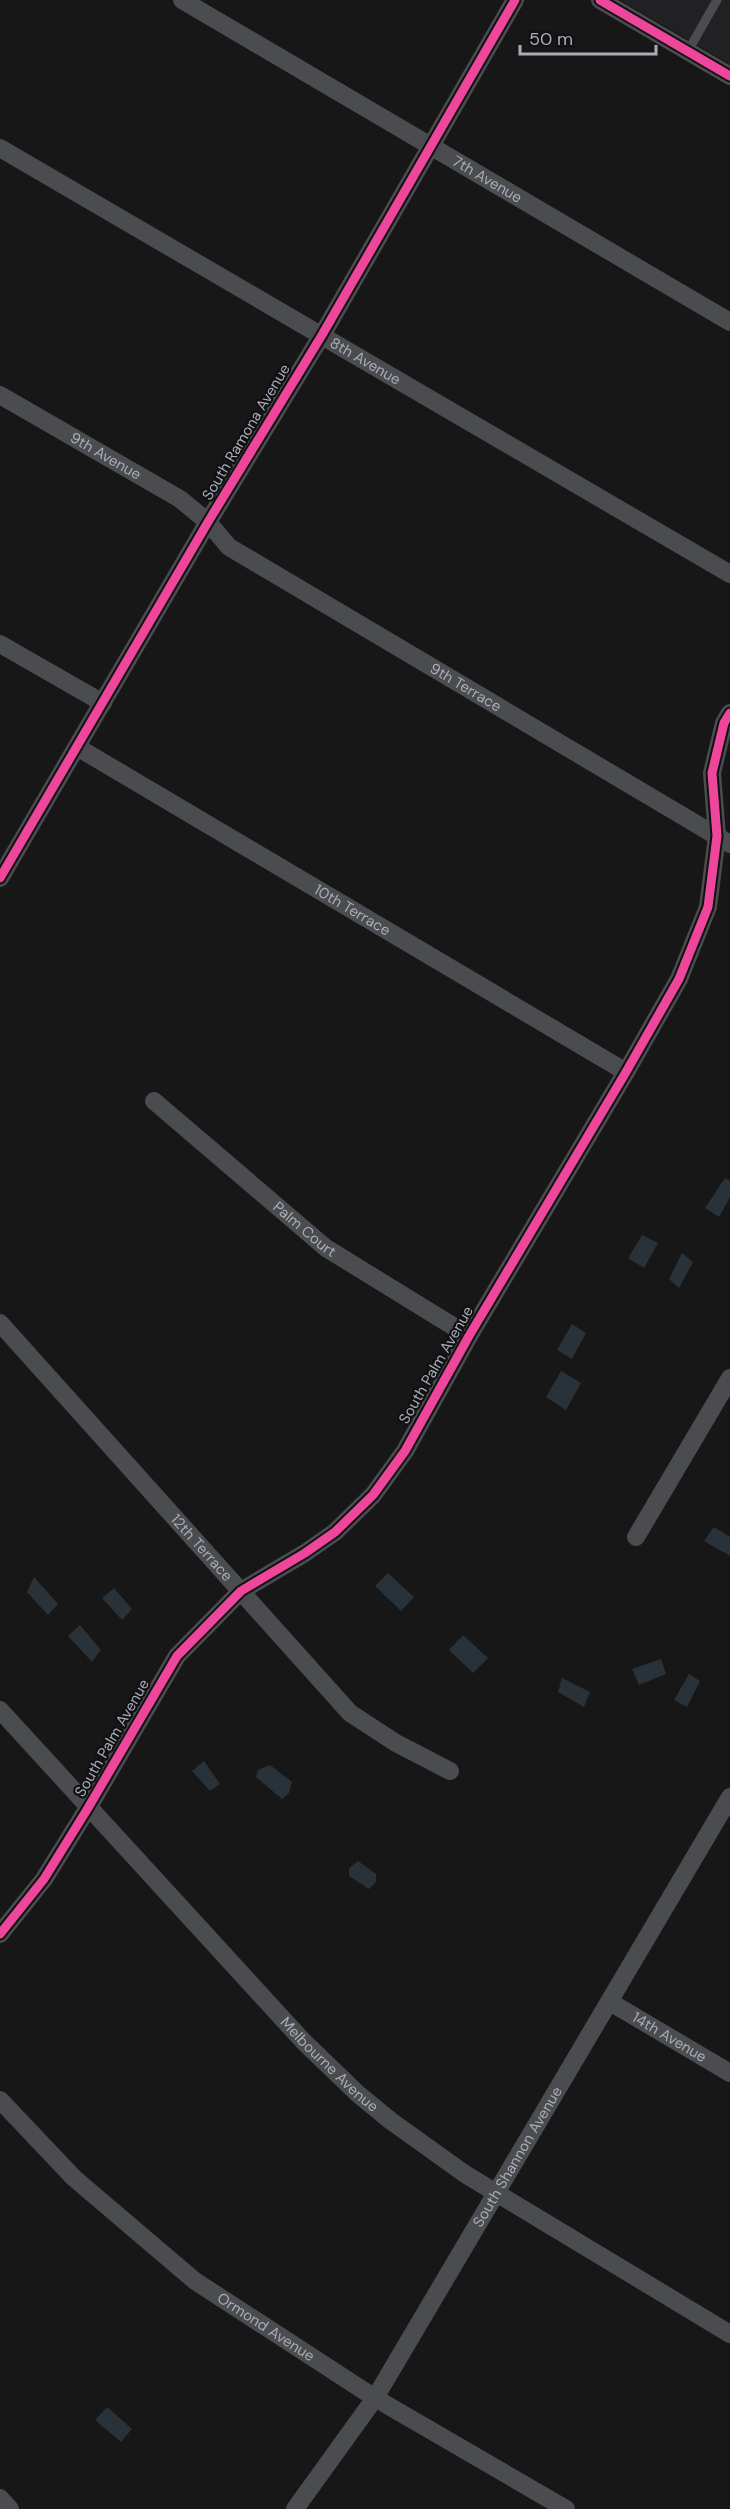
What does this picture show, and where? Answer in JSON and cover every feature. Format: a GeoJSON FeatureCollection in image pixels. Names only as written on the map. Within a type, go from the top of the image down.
{"type":"FeatureCollection","features":[{"type":"Feature","properties":{"kind":"street","name":"7th Avenue"},"geometry":{"type":"LineString","coordinates":[[182,0],[730,322]]}},
{"type":"Feature","properties":{"kind":"street","name":"South Ramona Avenue"},"geometry":{"type":"LineString","coordinates":[[0,878],[208,522],[322,335],[515,0]]}},
{"type":"Feature","properties":{"kind":"street"},"geometry":{"type":"LineString","coordinates":[[611,3],[730,76]]}},
{"type":"Feature","properties":{"kind":"street","name":"8th Avenue"},"geometry":{"type":"LineString","coordinates":[[0,147],[730,574]]}},
{"type":"Feature","properties":{"kind":"street","name":"9th Avenue"},"geometry":{"type":"LineString","coordinates":[[0,395],[180,499],[208,522]]}},
{"type":"Feature","properties":{"kind":"street","name":"9th Terrace"},"geometry":{"type":"LineString","coordinates":[[208,522],[230,547],[724,840]]}},
{"type":"Feature","properties":{"kind":"street"},"geometry":{"type":"LineString","coordinates":[[0,645],[103,704]]}},
{"type":"Feature","properties":{"kind":"street","name":"South Palm Avenue"},"geometry":{"type":"LineString","coordinates":[[0,1935],[44,1879],[177,1656],[242,1591],[335,1532],[373,1495],[405,1451],[679,979],[708,907],[724,840],[712,773],[724,723],[730,713]]}},
{"type":"Feature","properties":{"kind":"street","name":"10th Terrace"},"geometry":{"type":"LineString","coordinates":[[77,747],[626,1072]]}},
{"type":"Feature","properties":{"kind":"street","name":"Palm Court"},"geometry":{"type":"LineString","coordinates":[[154,1101],[326,1248],[470,1336]]}},
{"type":"Feature","properties":{"kind":"street","name":"12th Terrace"},"geometry":{"type":"LineString","coordinates":[[0,1323],[350,1713],[396,1743],[450,1771]]}},
{"type":"Feature","properties":{"kind":"street"},"geometry":{"type":"LineString","coordinates":[[636,1537],[730,1378]]}},
{"type":"Feature","properties":{"kind":"street","name":"Melbourne Avenue"},"geometry":{"type":"LineString","coordinates":[[0,1710],[328,2067],[391,2121],[495,2193],[730,2334]]}},
{"type":"Feature","properties":{"kind":"street","name":"South Shannon Avenue"},"geometry":{"type":"LineString","coordinates":[[295,2509],[375,2398],[610,2002],[725,1817],[730,1797]]}},
{"type":"Feature","properties":{"kind":"street","name":"14th Avenue"},"geometry":{"type":"LineString","coordinates":[[610,2002],[730,2073]]}},
{"type":"Feature","properties":{"kind":"street","name":"Ormond Avenue"},"geometry":{"type":"LineString","coordinates":[[0,2100],[74,2178],[195,2281],[375,2398],[566,2509]]}},
{"type":"Feature","properties":{"kind":"street"},"geometry":{"type":"LineString","coordinates":[[0,2498],[10,2509]]}},
{"type":"Feature","properties":{"kind":"lane"},"geometry":{"type":"LineString","coordinates":[[688,51],[717,0]]}},
{"type":"Feature","properties":{"kind":"shaded area"},"geometry":{"type":"Polygon","coordinates":[[[620,0],[730,0],[730,64],[620,0]]]}},
{"type":"Feature","properties":{"kind":"shaded area"},"geometry":{"type":"Polygon","coordinates":[[[725,1178],[730,1181],[730,1197],[719,1217],[705,1208],[725,1178]]]}},
{"type":"Feature","properties":{"kind":"shaded area"},"geometry":{"type":"Polygon","coordinates":[[[642,1235],[658,1243],[644,1268],[628,1258],[642,1235]]]}},
{"type":"Feature","properties":{"kind":"shaded area"},"geometry":{"type":"Polygon","coordinates":[[[682,1253],[693,1262],[679,1288],[669,1279],[682,1253]]]}},
{"type":"Feature","properties":{"kind":"shaded area"},"geometry":{"type":"Polygon","coordinates":[[[572,1324],[586,1333],[572,1359],[557,1350],[572,1324]]]}},
{"type":"Feature","properties":{"kind":"shaded area"},"geometry":{"type":"Polygon","coordinates":[[[561,1371],[581,1383],[566,1410],[546,1397],[561,1371]]]}},
{"type":"Feature","properties":{"kind":"shaded area"},"geometry":{"type":"Polygon","coordinates":[[[714,1527],[730,1537],[730,1556],[704,1541],[714,1527]]]}},
{"type":"Feature","properties":{"kind":"shaded area"},"geometry":{"type":"Polygon","coordinates":[[[388,1573],[414,1597],[401,1611],[375,1586],[388,1573]]]}},
{"type":"Feature","properties":{"kind":"shaded area"},"geometry":{"type":"Polygon","coordinates":[[[34,1577],[58,1604],[48,1615],[27,1592],[34,1577]]]}},
{"type":"Feature","properties":{"kind":"shaded area"},"geometry":{"type":"Polygon","coordinates":[[[114,1588],[132,1609],[122,1620],[102,1598],[114,1588]]]}},
{"type":"Feature","properties":{"kind":"shaded area"},"geometry":{"type":"Polygon","coordinates":[[[80,1625],[101,1650],[92,1662],[68,1636],[80,1625]]]}},
{"type":"Feature","properties":{"kind":"shaded area"},"geometry":{"type":"Polygon","coordinates":[[[463,1635],[488,1658],[473,1673],[449,1650],[463,1635]]]}},
{"type":"Feature","properties":{"kind":"shaded area"},"geometry":{"type":"Polygon","coordinates":[[[661,1659],[666,1674],[639,1685],[632,1669],[661,1659]]]}},
{"type":"Feature","properties":{"kind":"shaded area"},"geometry":{"type":"Polygon","coordinates":[[[689,1674],[700,1681],[687,1707],[674,1700],[689,1674]]]}},
{"type":"Feature","properties":{"kind":"shaded area"},"geometry":{"type":"Polygon","coordinates":[[[562,1678],[590,1692],[584,1707],[558,1692],[562,1678]]]}},
{"type":"Feature","properties":{"kind":"shaded area"},"geometry":{"type":"Polygon","coordinates":[[[204,1761],[220,1784],[210,1791],[192,1771],[204,1761]]]}},
{"type":"Feature","properties":{"kind":"shaded area"},"geometry":{"type":"Polygon","coordinates":[[[270,1765],[292,1782],[289,1793],[282,1799],[256,1777],[258,1770],[270,1765]]]}},
{"type":"Feature","properties":{"kind":"shaded area"},"geometry":{"type":"Polygon","coordinates":[[[358,1861],[376,1874],[376,1882],[369,1889],[349,1876],[349,1868],[358,1861]]]}},
{"type":"Feature","properties":{"kind":"shaded area"},"geometry":{"type":"Polygon","coordinates":[[[107,2407],[132,2429],[121,2442],[95,2420],[107,2407]]]}},
{"type":"Feature","properties":{"kind":"cycle path"},"geometry":{"type":"LineString","coordinates":[[0,878],[208,522],[322,335],[515,0]]}},
{"type":"Feature","properties":{"kind":"cycle path"},"geometry":{"type":"LineString","coordinates":[[600,0],[730,76]]}},
{"type":"Feature","properties":{"kind":"cycle path"},"geometry":{"type":"LineString","coordinates":[[0,1934],[44,1879],[177,1656],[241,1591],[305,1553],[335,1532],[373,1495],[405,1451],[469,1336],[679,979],[708,907],[717,836],[712,773],[724,723],[730,713]]}}]}
